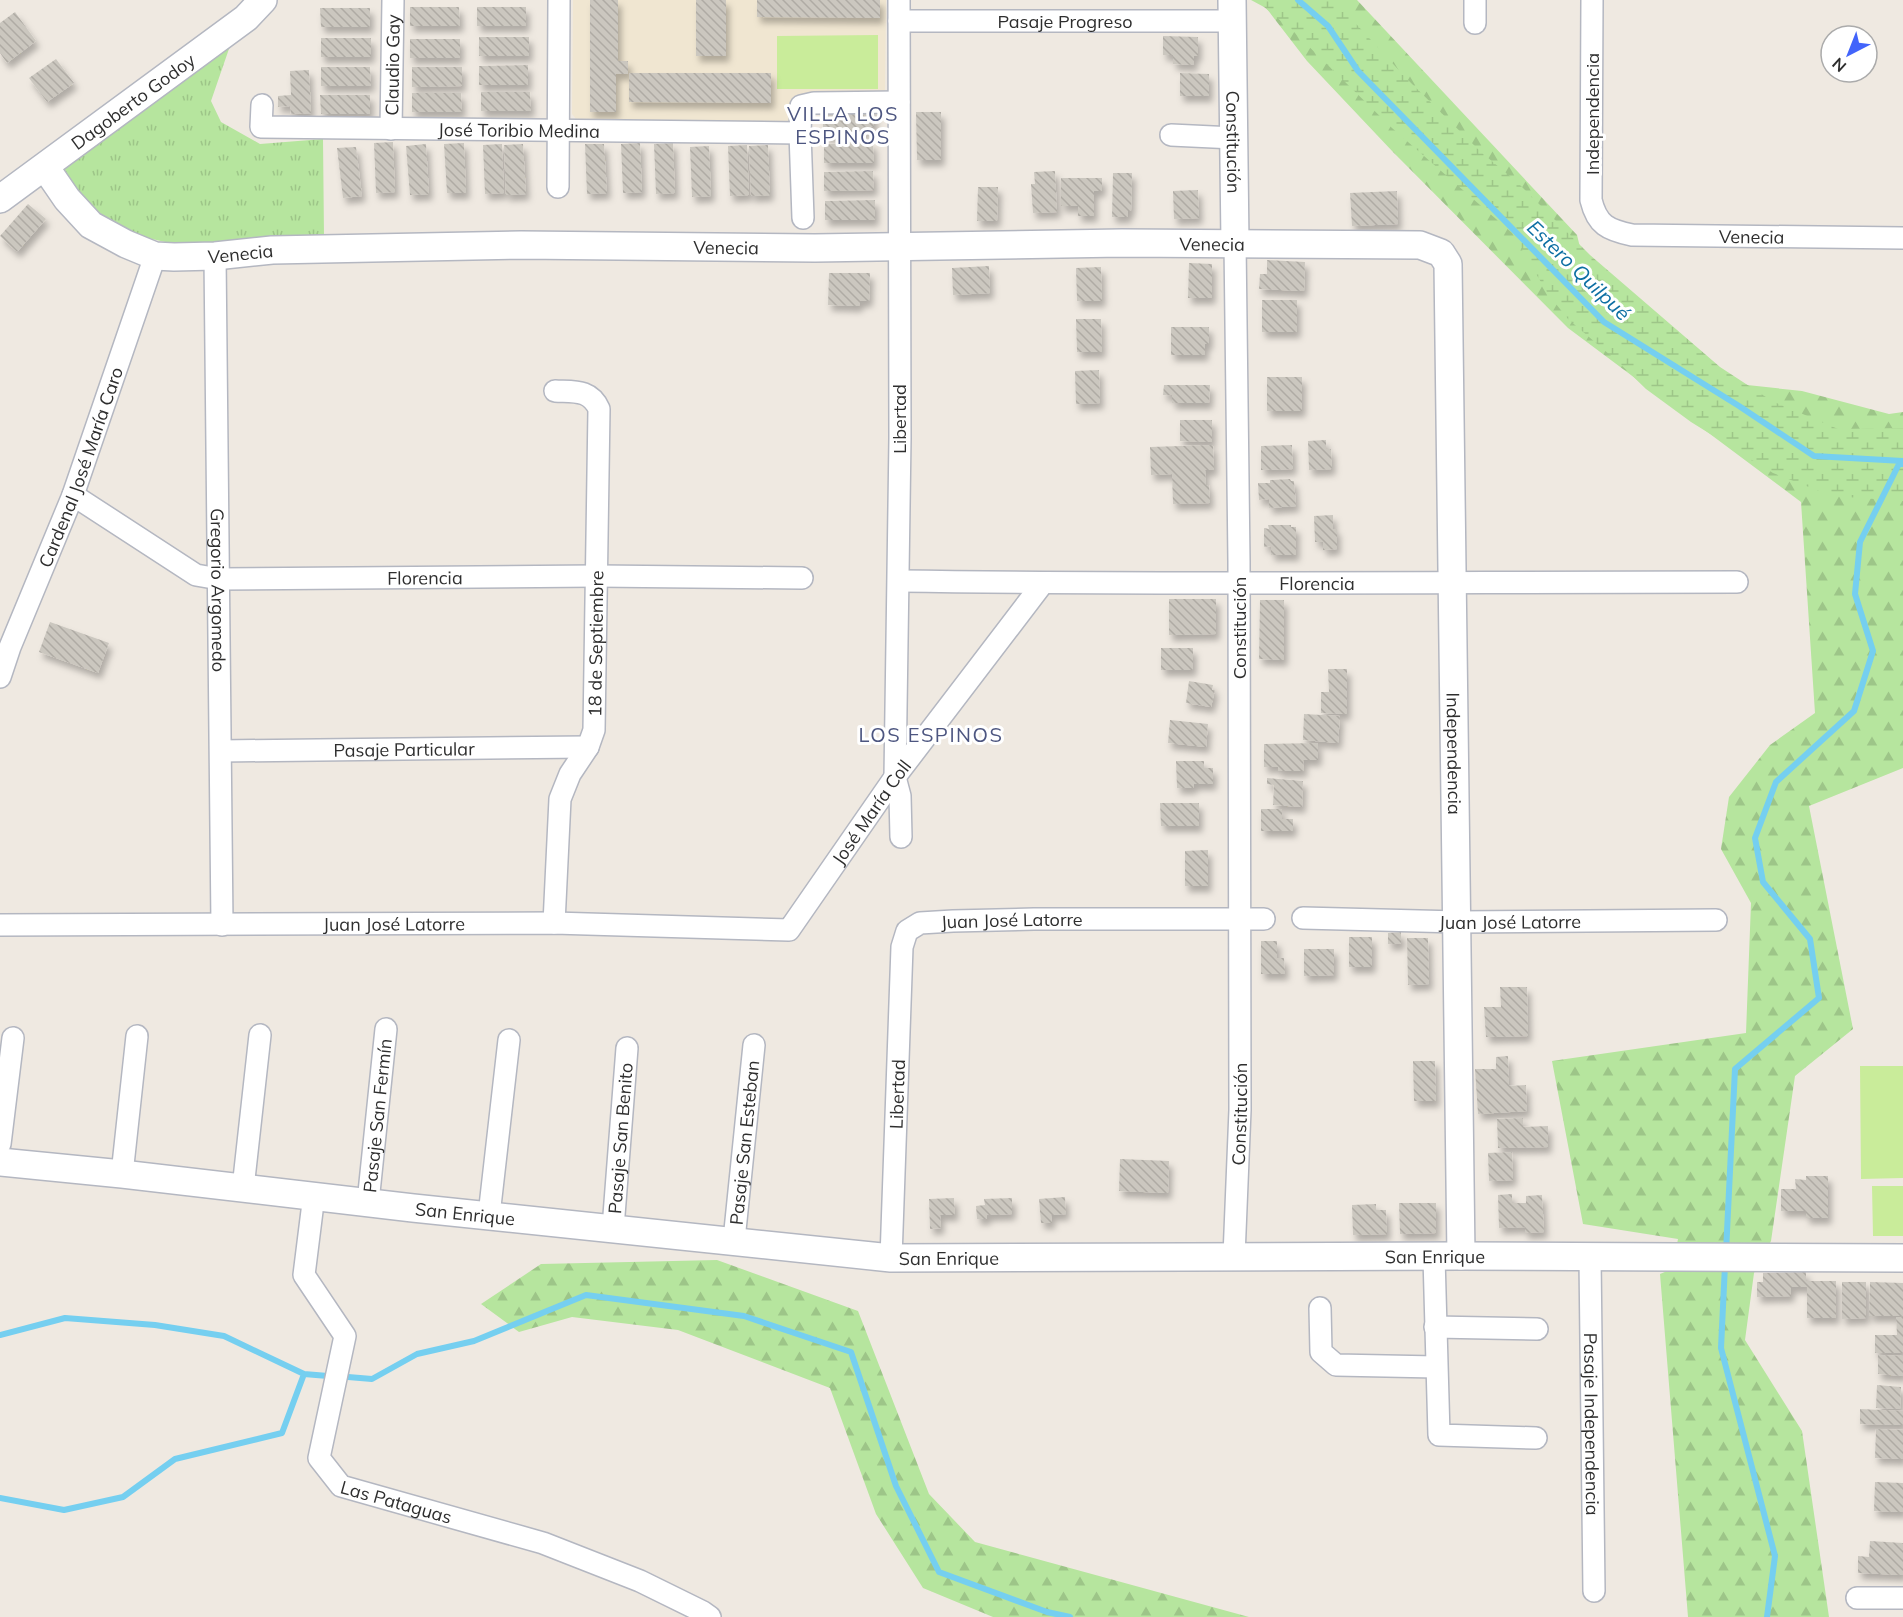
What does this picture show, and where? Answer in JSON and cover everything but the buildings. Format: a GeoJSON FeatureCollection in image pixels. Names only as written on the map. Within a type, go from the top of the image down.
{"type":"FeatureCollection","features":[{"type":"Feature","properties":{"kind":"street","name":"Dagoberto Godoy"},"geometry":{"type":"LineString","coordinates":[[0,199],[246,18],[263,0]]}},
{"type":"Feature","properties":{"kind":"street","name":"Claudio Gay"},"geometry":{"type":"LineString","coordinates":[[391,129],[393,0]]}},
{"type":"Feature","properties":{"kind":"street"},"geometry":{"type":"LineString","coordinates":[[558,188],[559,0]]}},
{"type":"Feature","properties":{"kind":"street","name":"Libertad"},"geometry":{"type":"LineString","coordinates":[[899,0],[899,580],[896,777],[900,796],[901,837]]}},
{"type":"Feature","properties":{"kind":"street"},"geometry":{"type":"LineString","coordinates":[[1475,0],[1475,23]]}},
{"type":"Feature","properties":{"kind":"street","name":"Independencia"},"geometry":{"type":"LineString","coordinates":[[1592,0],[1591,200],[1594,214],[1603,225]]}},
{"type":"Feature","properties":{"kind":"street","name":"Pasaje Progreso"},"geometry":{"type":"LineString","coordinates":[[899,21],[1232,11]]}},
{"type":"Feature","properties":{"kind":"street","name":"Constitución"},"geometry":{"type":"LineString","coordinates":[[1232,11],[1239,584],[1240,1110],[1234,1256]]}},
{"type":"Feature","properties":{"kind":"street"},"geometry":{"type":"LineString","coordinates":[[803,218],[801,106],[814,103],[899,102]]}},
{"type":"Feature","properties":{"kind":"street","name":"José Toribio Medina"},"geometry":{"type":"LineString","coordinates":[[262,105],[261,127],[800,133]]}},
{"type":"Feature","properties":{"kind":"street"},"geometry":{"type":"LineString","coordinates":[[1171,135],[1234,138]]}},
{"type":"Feature","properties":{"kind":"street","name":"Venecia"},"geometry":{"type":"LineString","coordinates":[[45,167],[67,199],[91,225],[126,244],[155,256],[216,256],[272,250],[509,245],[815,248],[1235,243],[1420,245],[1441,254]]}},
{"type":"Feature","properties":{"kind":"street","name":"Venecia"},"geometry":{"type":"LineString","coordinates":[[1603,225],[1632,235],[1903,238]]}},
{"type":"Feature","properties":{"kind":"street","name":"Independencia"},"geometry":{"type":"LineString","coordinates":[[1441,254],[1448,264],[1461,1256]]}},
{"type":"Feature","properties":{"kind":"street","name":"Cardenal José María Caro"},"geometry":{"type":"LineString","coordinates":[[0,677],[73,495],[155,256]]}},
{"type":"Feature","properties":{"kind":"street","name":"Gregorio Argomedo"},"geometry":{"type":"LineString","coordinates":[[216,256],[222,925]]}},
{"type":"Feature","properties":{"kind":"street","name":"18 de Septiembre"},"geometry":{"type":"LineString","coordinates":[[554,923],[560,799],[570,774],[588,747],[594,730],[599,409],[594,398],[582,393],[555,391]]}},
{"type":"Feature","properties":{"kind":"street","name":"Florencia"},"geometry":{"type":"LineString","coordinates":[[73,495],[196,575],[219,579],[597,576],[802,578]]}},
{"type":"Feature","properties":{"kind":"street","name":"Florencia"},"geometry":{"type":"LineString","coordinates":[[899,580],[1239,584],[1737,582]]}},
{"type":"Feature","properties":{"kind":"street","name":"José María Coll"},"geometry":{"type":"LineString","coordinates":[[789,930],[896,777],[1043,583]]}},
{"type":"Feature","properties":{"kind":"street","name":"Pasaje Particular"},"geometry":{"type":"LineString","coordinates":[[221,751],[588,747]]}},
{"type":"Feature","properties":{"kind":"street","name":"Juan José Latorre"},"geometry":{"type":"LineString","coordinates":[[1303,918],[1458,922],[1716,920]]}},
{"type":"Feature","properties":{"kind":"street","name":"Juan José Latorre"},"geometry":{"type":"LineString","coordinates":[[907,931],[920,923],[953,921],[1264,919]]}},
{"type":"Feature","properties":{"kind":"street","name":"Juan José Latorre"},"geometry":{"type":"LineString","coordinates":[[0,925],[554,923],[789,930]]}},
{"type":"Feature","properties":{"kind":"street","name":"Libertad"},"geometry":{"type":"LineString","coordinates":[[891,1258],[902,947],[907,931]]}},
{"type":"Feature","properties":{"kind":"street","name":"Pasaje San Fermín"},"geometry":{"type":"LineString","coordinates":[[368,1202],[386,1029]]}},
{"type":"Feature","properties":{"kind":"street"},"geometry":{"type":"LineString","coordinates":[[243,1188],[260,1035]]}},
{"type":"Feature","properties":{"kind":"street"},"geometry":{"type":"LineString","coordinates":[[122,1174],[137,1036]]}},
{"type":"Feature","properties":{"kind":"street"},"geometry":{"type":"LineString","coordinates":[[0,1144],[13,1038]]}},
{"type":"Feature","properties":{"kind":"street"},"geometry":{"type":"LineString","coordinates":[[489,1215],[509,1040]]}},
{"type":"Feature","properties":{"kind":"street","name":"Pasaje San Esteban"},"geometry":{"type":"LineString","coordinates":[[734,1240],[754,1045]]}},
{"type":"Feature","properties":{"kind":"street","name":"Pasaje San Benito"},"geometry":{"type":"LineString","coordinates":[[613,1228],[627,1048]]}},
{"type":"Feature","properties":{"kind":"street","name":"San Enrique"},"geometry":{"type":"LineString","coordinates":[[0,1162],[891,1258],[1234,1256],[1903,1258]]}},
{"type":"Feature","properties":{"kind":"street","name":"Las Pataguas"},"geometry":{"type":"LineString","coordinates":[[314,1195],[304,1275],[345,1336],[319,1458],[341,1486],[543,1543],[640,1581],[710,1617]]}},
{"type":"Feature","properties":{"kind":"street"},"geometry":{"type":"LineString","coordinates":[[1434,1257],[1439,1435],[1536,1438]]}},
{"type":"Feature","properties":{"kind":"street","name":"Pasaje Independencia"},"geometry":{"type":"LineString","coordinates":[[1590,1258],[1594,1592]]}},
{"type":"Feature","properties":{"kind":"street"},"geometry":{"type":"LineString","coordinates":[[1320,1308],[1321,1352],[1336,1365],[1436,1367]]}},
{"type":"Feature","properties":{"kind":"street"},"geometry":{"type":"LineString","coordinates":[[1435,1327],[1537,1329]]}},
{"type":"Feature","properties":{"kind":"street"},"geometry":{"type":"LineString","coordinates":[[1857,1598],[1903,1598]]}},
{"type":"Feature","properties":{"kind":"shaded area"},"geometry":{"type":"Polygon","coordinates":[[[573,0],[886,0],[885,98],[790,101],[791,127],[580,124],[572,114],[573,0]]]}},
{"type":"Feature","properties":{"kind":"green space"},"geometry":{"type":"Polygon","coordinates":[[[1251,0],[1334,0],[1407,79],[1481,152],[1518,183],[1590,255],[1720,367],[1772,401],[1838,429],[1903,428],[1903,501],[1832,496],[1773,473],[1691,422],[1646,389],[1568,319],[1548,294],[1512,233],[1392,128],[1291,29],[1264,7],[1251,0]]]}},
{"type":"Feature","properties":{"kind":"green space"},"geometry":{"type":"Polygon","coordinates":[[[1260,0],[1357,0],[1577,235],[1593,300],[1710,381],[1802,391],[1889,414],[1903,412],[1903,768],[1809,806],[1853,1029],[1795,1076],[1771,1241],[1754,1273],[1745,1340],[1802,1431],[1829,1617],[1688,1617],[1660,1274],[1672,1269],[1678,1239],[1583,1224],[1552,1061],[1746,1033],[1751,903],[1721,849],[1729,797],[1770,745],[1815,713],[1801,502],[1568,328],[1393,152],[1307,61],[1260,0]]]}},
{"type":"Feature","properties":{"kind":"green space"},"geometry":{"type":"Polygon","coordinates":[[[878,35],[878,89],[777,89],[777,36],[878,35]]]}},
{"type":"Feature","properties":{"kind":"green space"},"geometry":{"type":"Polygon","coordinates":[[[231,43],[211,101],[221,122],[260,144],[323,139],[324,236],[178,245],[135,235],[101,214],[75,190],[64,168],[231,43]]]}},
{"type":"Feature","properties":{"kind":"green space"},"geometry":{"type":"Polygon","coordinates":[[[1860,1066],[1903,1066],[1903,1178],[1861,1179],[1860,1066]]]}},
{"type":"Feature","properties":{"kind":"green space"},"geometry":{"type":"Polygon","coordinates":[[[1872,1186],[1903,1186],[1903,1236],[1873,1236],[1872,1186]]]}},
{"type":"Feature","properties":{"kind":"green space"},"geometry":{"type":"Polygon","coordinates":[[[717,1260],[858,1311],[929,1494],[975,1542],[1249,1617],[993,1617],[923,1588],[876,1514],[830,1388],[678,1330],[572,1317],[519,1332],[481,1304],[541,1264],[717,1260]]]}},
{"type":"Feature","properties":{"kind":"waterway","name":"Estero Quilpué"},"geometry":{"type":"LineString","coordinates":[[1298,0],[1328,26],[1358,71],[1604,322],[1739,406],[1814,456],[1903,461]]}},
{"type":"Feature","properties":{"kind":"waterway"},"geometry":{"type":"LineString","coordinates":[[1726,1252],[1735,1069],[1819,998],[1810,939],[1763,882],[1755,838],[1776,782],[1854,711],[1873,651],[1855,594],[1860,542],[1899,464],[1903,464]]}},
{"type":"Feature","properties":{"kind":"waterway"},"geometry":{"type":"LineString","coordinates":[[1725,1265],[1721,1348],[1775,1556],[1767,1617]]}},
{"type":"Feature","properties":{"kind":"waterway"},"geometry":{"type":"LineString","coordinates":[[348,1377],[372,1379],[417,1354],[474,1341],[586,1295],[744,1316],[851,1352],[896,1486],[939,1572],[1047,1612],[1070,1617]]}},
{"type":"Feature","properties":{"kind":"waterway"},"geometry":{"type":"LineString","coordinates":[[0,1335],[65,1318],[155,1325],[224,1336],[304,1374],[328,1376]]}},
{"type":"Feature","properties":{"kind":"waterway"},"geometry":{"type":"LineString","coordinates":[[0,1498],[64,1510],[123,1497],[175,1459],[282,1433],[304,1374]]}},
{"type":"Feature","properties":{"kind":"district","name":"VILLA LOS ESPINOS"},"geometry":{"type":"Point","coordinates":[843,124]}},
{"type":"Feature","properties":{"kind":"district","name":"LOS ESPINOS"},"geometry":{"type":"Point","coordinates":[931,734]}}]}
